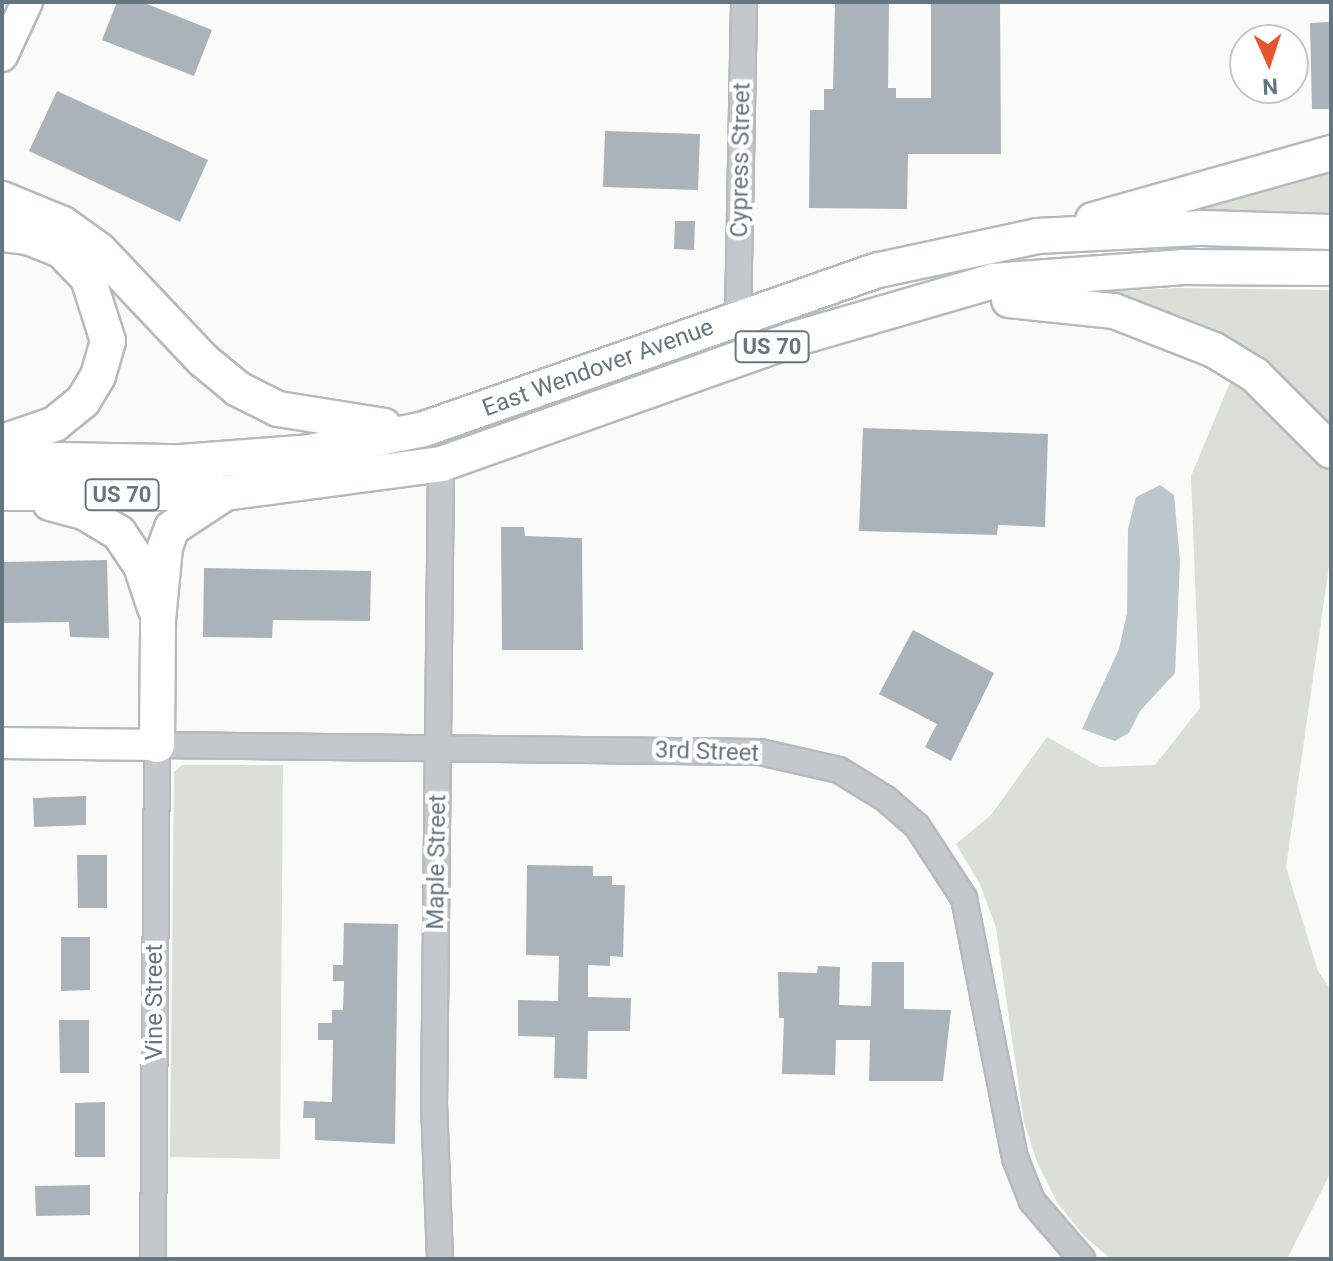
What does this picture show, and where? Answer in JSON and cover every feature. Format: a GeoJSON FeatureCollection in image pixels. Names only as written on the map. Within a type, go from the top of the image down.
{"type":"FeatureCollection","features":[{"type":"Feature","properties":{"kind":"highway"},"geometry":{"type":"LineString","coordinates":[[1037,236],[1331,153]]}},
{"type":"Feature","properties":{"kind":"highway"},"geometry":{"type":"LineString","coordinates":[[2,199],[63,224],[99,250],[203,360],[238,389],[278,409],[339,422],[424,429]]}},
{"type":"Feature","properties":{"kind":"highway","name":"East Wendover Avenue"},"geometry":{"type":"LineString","coordinates":[[2,459],[181,462],[310,452],[424,429],[879,270],[1037,236],[1203,228],[1331,232]]}},
{"type":"Feature","properties":{"kind":"highway"},"geometry":{"type":"LineString","coordinates":[[2,234],[28,237],[62,251],[88,278],[108,341],[98,376],[83,401],[55,424],[2,442]]}},
{"type":"Feature","properties":{"kind":"highway","name":"East Wendover Avenue"},"geometry":{"type":"LineString","coordinates":[[11,494],[225,493],[325,484],[441,464],[917,300],[993,281],[1183,267],[1331,268]]}},
{"type":"Feature","properties":{"kind":"highway"},"geometry":{"type":"LineString","coordinates":[[917,300],[1046,300],[1114,311],[1161,326],[1255,375],[1331,451]]}},
{"type":"Feature","properties":{"kind":"highway"},"geometry":{"type":"LineString","coordinates":[[441,464],[453,436],[497,406]]}},
{"type":"Feature","properties":{"kind":"highway"},"geometry":{"type":"LineString","coordinates":[[157,745],[158,620],[165,547],[172,528],[225,493]]}},
{"type":"Feature","properties":{"kind":"highway"},"geometry":{"type":"LineString","coordinates":[[11,494],[84,512],[119,533],[141,566],[158,620]]}},
{"type":"Feature","properties":{"kind":"main road"},"geometry":{"type":"LineString","coordinates":[[2,56],[27,2]]}},
{"type":"Feature","properties":{"kind":"main road","name":"3rd Street"},"geometry":{"type":"LineString","coordinates":[[2,743],[157,745]]}},
{"type":"Feature","properties":{"kind":"street","name":"Cypress Street"},"geometry":{"type":"LineString","coordinates":[[738,317],[744,2]]}},
{"type":"Feature","properties":{"kind":"street","name":"Maple Street"},"geometry":{"type":"LineString","coordinates":[[440,1259],[434,1105],[441,464]]}},
{"type":"Feature","properties":{"kind":"street","name":"3rd Street"},"geometry":{"type":"LineString","coordinates":[[157,745],[760,752],[839,770],[886,799],[941,855],[964,898],[1015,1158],[1032,1201],[1082,1259]]}},
{"type":"Feature","properties":{"kind":"street","name":"Vine Street"},"geometry":{"type":"LineString","coordinates":[[153,1259],[157,745]]}},
{"type":"Feature","properties":{"kind":"shaded area"},"geometry":{"type":"Polygon","coordinates":[[[1331,166],[1331,219],[1140,218],[1331,166]]]}},
{"type":"Feature","properties":{"kind":"shaded area"},"geometry":{"type":"Polygon","coordinates":[[[1177,288],[1331,290],[1331,436],[1320,421],[1076,293],[1177,288]]]}},
{"type":"Feature","properties":{"kind":"shaded area"},"geometry":{"type":"Polygon","coordinates":[[[1232,378],[1265,400],[1331,470],[1331,552],[1286,867],[1318,971],[1331,990],[1331,1172],[1287,1259],[1111,1259],[1083,1235],[1057,1202],[1037,1162],[1024,1122],[996,928],[980,884],[956,844],[991,815],[1047,737],[1100,767],[1155,765],[1200,708],[1191,476],[1232,378]]]}},
{"type":"Feature","properties":{"kind":"shaded area"},"geometry":{"type":"Polygon","coordinates":[[[1160,485],[1174,495],[1180,561],[1175,673],[1140,711],[1129,733],[1115,741],[1082,729],[1119,649],[1127,613],[1128,529],[1136,497],[1160,485]]]}},
{"type":"Feature","properties":{"kind":"shaded area"},"geometry":{"type":"Polygon","coordinates":[[[182,765],[283,765],[280,1159],[170,1157],[174,772],[182,765]]]}},
{"type":"Feature","properties":{"kind":"building"},"geometry":{"type":"Polygon","coordinates":[[[117,2],[142,2],[212,30],[194,76],[102,40],[117,2]]]}},
{"type":"Feature","properties":{"kind":"building"},"geometry":{"type":"Polygon","coordinates":[[[835,2],[889,2],[888,88],[896,88],[896,98],[931,98],[931,2],[1000,2],[1001,154],[908,154],[907,209],[809,208],[810,110],[824,110],[824,89],[833,89],[835,2]]]}},
{"type":"Feature","properties":{"kind":"building"},"geometry":{"type":"Polygon","coordinates":[[[1331,22],[1331,109],[1312,109],[1310,23],[1331,22]]]}},
{"type":"Feature","properties":{"kind":"building"},"geometry":{"type":"Polygon","coordinates":[[[57,91],[208,160],[180,222],[29,151],[57,91]]]}},
{"type":"Feature","properties":{"kind":"building"},"geometry":{"type":"Polygon","coordinates":[[[605,131],[700,134],[698,190],[603,187],[605,131]]]}},
{"type":"Feature","properties":{"kind":"building"},"geometry":{"type":"Polygon","coordinates":[[[675,221],[695,221],[694,250],[674,249],[675,221]]]}},
{"type":"Feature","properties":{"kind":"building"},"geometry":{"type":"Polygon","coordinates":[[[863,428],[1048,434],[1045,527],[998,525],[997,535],[859,531],[863,428]]]}},
{"type":"Feature","properties":{"kind":"building"},"geometry":{"type":"Polygon","coordinates":[[[501,527],[524,527],[525,536],[582,538],[583,650],[502,650],[501,527]]]}},
{"type":"Feature","properties":{"kind":"building"},"geometry":{"type":"Polygon","coordinates":[[[107,560],[109,638],[70,637],[69,622],[2,623],[2,562],[107,560]]]}},
{"type":"Feature","properties":{"kind":"building"},"geometry":{"type":"Polygon","coordinates":[[[204,568],[371,571],[370,621],[273,620],[272,638],[203,637],[204,568]]]}},
{"type":"Feature","properties":{"kind":"building"},"geometry":{"type":"Polygon","coordinates":[[[913,630],[994,673],[951,761],[925,747],[937,724],[879,694],[913,630]]]}},
{"type":"Feature","properties":{"kind":"building"},"geometry":{"type":"Polygon","coordinates":[[[86,796],[86,825],[34,827],[33,798],[86,796]]]}},
{"type":"Feature","properties":{"kind":"building"},"geometry":{"type":"Polygon","coordinates":[[[77,855],[107,855],[107,908],[78,908],[77,855]]]}},
{"type":"Feature","properties":{"kind":"building"},"geometry":{"type":"Polygon","coordinates":[[[527,865],[593,866],[593,876],[612,876],[612,885],[625,885],[623,957],[610,956],[610,966],[588,965],[588,997],[631,998],[630,1031],[588,1031],[587,1079],[554,1078],[555,1037],[518,1036],[518,1000],[558,1001],[559,956],[526,955],[527,865]]]}},
{"type":"Feature","properties":{"kind":"building"},"geometry":{"type":"Polygon","coordinates":[[[344,923],[398,924],[395,1144],[315,1140],[315,1118],[303,1118],[304,1101],[332,1102],[333,1040],[318,1040],[318,1023],[332,1023],[332,1010],[343,1010],[344,981],[333,981],[333,965],[343,965],[344,923]]]}},
{"type":"Feature","properties":{"kind":"building"},"geometry":{"type":"Polygon","coordinates":[[[61,937],[90,937],[90,990],[61,991],[61,937]]]}},
{"type":"Feature","properties":{"kind":"building"},"geometry":{"type":"Polygon","coordinates":[[[872,962],[904,962],[904,1009],[951,1010],[943,1081],[869,1081],[870,1040],[836,1040],[835,1075],[782,1074],[784,1018],[779,1018],[778,972],[817,973],[818,966],[840,967],[839,1005],[871,1006],[872,962]]]}},
{"type":"Feature","properties":{"kind":"building"},"geometry":{"type":"Polygon","coordinates":[[[59,1020],[89,1020],[89,1073],[60,1073],[59,1020]]]}},
{"type":"Feature","properties":{"kind":"building"},"geometry":{"type":"Polygon","coordinates":[[[105,1102],[105,1157],[75,1157],[75,1103],[105,1102]]]}},
{"type":"Feature","properties":{"kind":"building"},"geometry":{"type":"Polygon","coordinates":[[[90,1185],[90,1215],[36,1216],[35,1186],[90,1185]]]}}]}
